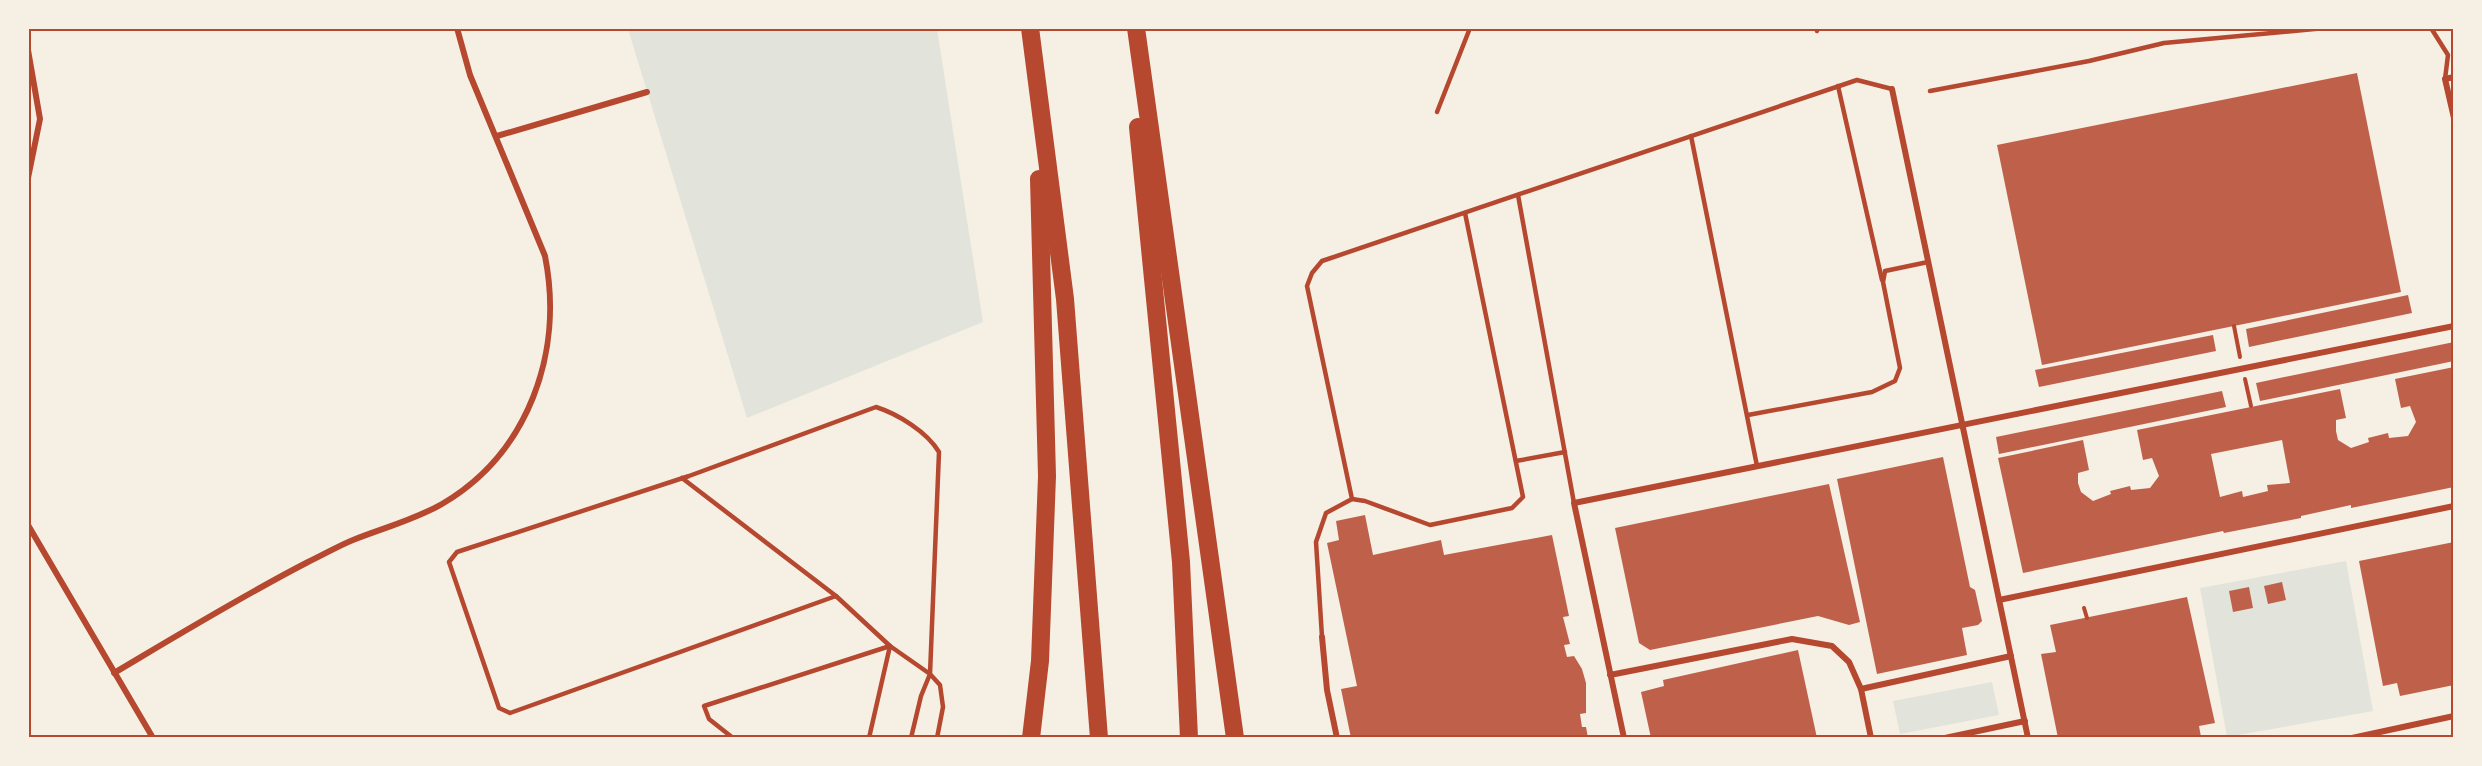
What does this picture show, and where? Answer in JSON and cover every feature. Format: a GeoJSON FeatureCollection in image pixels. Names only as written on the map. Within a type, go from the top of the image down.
{"type":"FeatureCollection","features":[{"type":"Feature","properties":{"kind":"highway"},"geometry":{"type":"LineString","coordinates":[[1030,28],[1065,299],[1099,738]]}},
{"type":"Feature","properties":{"kind":"highway"},"geometry":{"type":"LineString","coordinates":[[1128,28],[1181,562],[1189,738]]}},
{"type":"Feature","properties":{"kind":"highway"},"geometry":{"type":"LineString","coordinates":[[1136,28],[1235,738]]}},
{"type":"Feature","properties":{"kind":"highway"},"geometry":{"type":"LineString","coordinates":[[1031,738],[1040,661],[1047,476],[1044,289],[1034,57]]}},
{"type":"Feature","properties":{"kind":"street"},"geometry":{"type":"LineString","coordinates":[[114,673],[294,570],[351,541],[442,504],[479,476],[510,442],[529,410],[542,377],[549,345],[551,303],[544,256],[497,136],[470,75],[457,28]]}},
{"type":"Feature","properties":{"kind":"street"},"geometry":{"type":"LineString","coordinates":[[28,50],[40,119],[28,178]]}},
{"type":"Feature","properties":{"kind":"street"},"geometry":{"type":"LineString","coordinates":[[2454,77],[2445,79],[2454,118]]}},
{"type":"Feature","properties":{"kind":"street"},"geometry":{"type":"LineString","coordinates":[[1892,89],[2028,738]]}},
{"type":"Feature","properties":{"kind":"street"},"geometry":{"type":"LineString","coordinates":[[497,136],[647,92]]}},
{"type":"Feature","properties":{"kind":"street"},"geometry":{"type":"LineString","coordinates":[[1624,738],[1574,503],[2454,326]]}},
{"type":"Feature","properties":{"kind":"street"},"geometry":{"type":"LineString","coordinates":[[1999,600],[2454,506]]}},
{"type":"Feature","properties":{"kind":"street"},"geometry":{"type":"LineString","coordinates":[[28,525],[153,738]]}},
{"type":"Feature","properties":{"kind":"street"},"geometry":{"type":"LineString","coordinates":[[1322,637],[1327,690],[1337,738]]}},
{"type":"Feature","properties":{"kind":"street"},"geometry":{"type":"LineString","coordinates":[[1610,675],[1792,639],[1832,646],[1849,662],[1861,689],[1871,738]]}},
{"type":"Feature","properties":{"kind":"street"},"geometry":{"type":"LineString","coordinates":[[1861,689],[2011,656]]}},
{"type":"Feature","properties":{"kind":"street"},"geometry":{"type":"LineString","coordinates":[[2352,738],[2454,717]]}},
{"type":"Feature","properties":{"kind":"street"},"geometry":{"type":"LineString","coordinates":[[1945,738],[2025,721]]}},
{"type":"Feature","properties":{"kind":"lane"},"geometry":{"type":"LineString","coordinates":[[1437,112],[1470,28]]}},
{"type":"Feature","properties":{"kind":"lane"},"geometry":{"type":"LineString","coordinates":[[1930,91],[2089,61],[2164,43],[2325,28]]}},
{"type":"Feature","properties":{"kind":"lane"},"geometry":{"type":"LineString","coordinates":[[2431,28],[2448,55],[2445,79]]}},
{"type":"Feature","properties":{"kind":"lane"},"geometry":{"type":"LineString","coordinates":[[1352,500],[1307,286],[1311,273],[1322,261],[1857,80],[1892,89]]}},
{"type":"Feature","properties":{"kind":"lane"},"geometry":{"type":"LineString","coordinates":[[1748,415],[1872,392],[1895,381],[1900,368],[1883,282],[1876,260],[1838,86]]}},
{"type":"Feature","properties":{"kind":"lane"},"geometry":{"type":"LineString","coordinates":[[1691,136],[1757,466]]}},
{"type":"Feature","properties":{"kind":"lane"},"geometry":{"type":"LineString","coordinates":[[1518,195],[1574,503]]}},
{"type":"Feature","properties":{"kind":"lane"},"geometry":{"type":"LineString","coordinates":[[1322,637],[1316,542],[1326,513],[1352,500],[1365,501],[1430,525],[1512,508],[1523,497],[1465,213]]}},
{"type":"Feature","properties":{"kind":"lane"},"geometry":{"type":"LineString","coordinates":[[1883,282],[1885,271],[1928,262]]}},
{"type":"Feature","properties":{"kind":"lane"},"geometry":{"type":"LineString","coordinates":[[836,596],[510,712],[499,708],[449,562],[457,552],[682,478],[876,406],[889,411],[933,442],[939,452],[930,674],[921,696],[911,738]]}},
{"type":"Feature","properties":{"kind":"lane"},"geometry":{"type":"LineString","coordinates":[[1516,461],[1565,452]]}},
{"type":"Feature","properties":{"kind":"lane"},"geometry":{"type":"LineString","coordinates":[[682,478],[836,596],[890,646],[930,674],[940,685],[943,707],[937,738]]}},
{"type":"Feature","properties":{"kind":"lane"},"geometry":{"type":"LineString","coordinates":[[733,738],[709,719],[704,706],[890,646]]}},
{"type":"Feature","properties":{"kind":"lane"},"geometry":{"type":"LineString","coordinates":[[869,738],[890,646]]}},
{"type":"Feature","properties":{"kind":"path"},"geometry":{"type":"LineString","coordinates":[[2084,608],[2086,618]]}},
{"type":"Feature","properties":{"kind":"shaded area"},"geometry":{"type":"Polygon","coordinates":[[[628,29],[937,29],[983,322],[747,418],[628,29]]]}},
{"type":"Feature","properties":{"kind":"shaded area"},"geometry":{"type":"Polygon","coordinates":[[[2346,561],[2373,711],[2227,737],[2200,588],[2346,561]]]}},
{"type":"Feature","properties":{"kind":"shaded area"},"geometry":{"type":"Polygon","coordinates":[[[1992,682],[1999,715],[1900,734],[1893,701],[1992,682]]]}},
{"type":"Feature","properties":{"kind":"building"},"geometry":{"type":"Polygon","coordinates":[[[2357,73],[2401,292],[2042,365],[1997,145],[2357,73]]]}},
{"type":"Feature","properties":{"kind":"building"},"geometry":{"type":"Polygon","coordinates":[[[2408,295],[2412,313],[2249,347],[2246,329],[2408,295]]]}},
{"type":"Feature","properties":{"kind":"building"},"geometry":{"type":"Polygon","coordinates":[[[2213,335],[2216,351],[2039,387],[2035,370],[2213,335]]]}},
{"type":"Feature","properties":{"kind":"building"},"geometry":{"type":"Polygon","coordinates":[[[2454,342],[2454,361],[2260,401],[2256,383],[2454,342]]]}},
{"type":"Feature","properties":{"kind":"building"},"geometry":{"type":"Polygon","coordinates":[[[2454,367],[2454,487],[2351,508],[2351,505],[2301,516],[2301,518],[2224,533],[2223,531],[2023,573],[1998,458],[2083,440],[2089,470],[2078,473],[2078,483],[2081,492],[2093,501],[2111,494],[2110,491],[2130,486],[2131,490],[2150,488],[2159,476],[2152,458],[2143,460],[2137,430],[2340,389],[2346,418],[2336,420],[2338,440],[2351,448],[2369,442],[2368,438],[2388,433],[2389,438],[2408,436],[2416,422],[2410,406],[2401,408],[2395,379],[2454,367]],[[2282,440],[2211,454],[2220,497],[2242,491],[2243,497],[2268,491],[2267,485],[2290,483],[2282,440]]]}},
{"type":"Feature","properties":{"kind":"building"},"geometry":{"type":"Polygon","coordinates":[[[2222,391],[2226,407],[1999,454],[1996,437],[2222,391]]]}},
{"type":"Feature","properties":{"kind":"building"},"geometry":{"type":"Polygon","coordinates":[[[1943,457],[1970,587],[1975,590],[1982,621],[1978,625],[1962,628],[1967,655],[1877,674],[1837,479],[1943,457]]]}},
{"type":"Feature","properties":{"kind":"building"},"geometry":{"type":"Polygon","coordinates":[[[1829,484],[1860,622],[1849,625],[1818,616],[1650,650],[1639,643],[1615,528],[1829,484]]]}},
{"type":"Feature","properties":{"kind":"building"},"geometry":{"type":"Polygon","coordinates":[[[1365,515],[1373,555],[1441,540],[1444,555],[1552,535],[1569,616],[1563,617],[1570,644],[1564,645],[1567,657],[1574,656],[1582,669],[1586,683],[1586,713],[1580,714],[1582,727],[1586,727],[1588,738],[1351,738],[1341,689],[1357,686],[1327,543],[1339,540],[1336,521],[1365,515]]]}},
{"type":"Feature","properties":{"kind":"building"},"geometry":{"type":"Polygon","coordinates":[[[2454,542],[2454,685],[2400,696],[2397,683],[2383,686],[2359,561],[2454,542]]]}},
{"type":"Feature","properties":{"kind":"building"},"geometry":{"type":"Polygon","coordinates":[[[2282,582],[2286,600],[2268,604],[2264,586],[2282,582]]]}},
{"type":"Feature","properties":{"kind":"building"},"geometry":{"type":"Polygon","coordinates":[[[2249,587],[2253,608],[2233,612],[2229,591],[2249,587]]]}},
{"type":"Feature","properties":{"kind":"building"},"geometry":{"type":"Polygon","coordinates":[[[2187,597],[2215,723],[2199,726],[2201,737],[2198,738],[2058,738],[2041,654],[2056,652],[2050,625],[2187,597]]]}},
{"type":"Feature","properties":{"kind":"building"},"geometry":{"type":"Polygon","coordinates":[[[1798,650],[1817,738],[1651,738],[1641,692],[1664,686],[1663,680],[1798,650]]]}}]}
